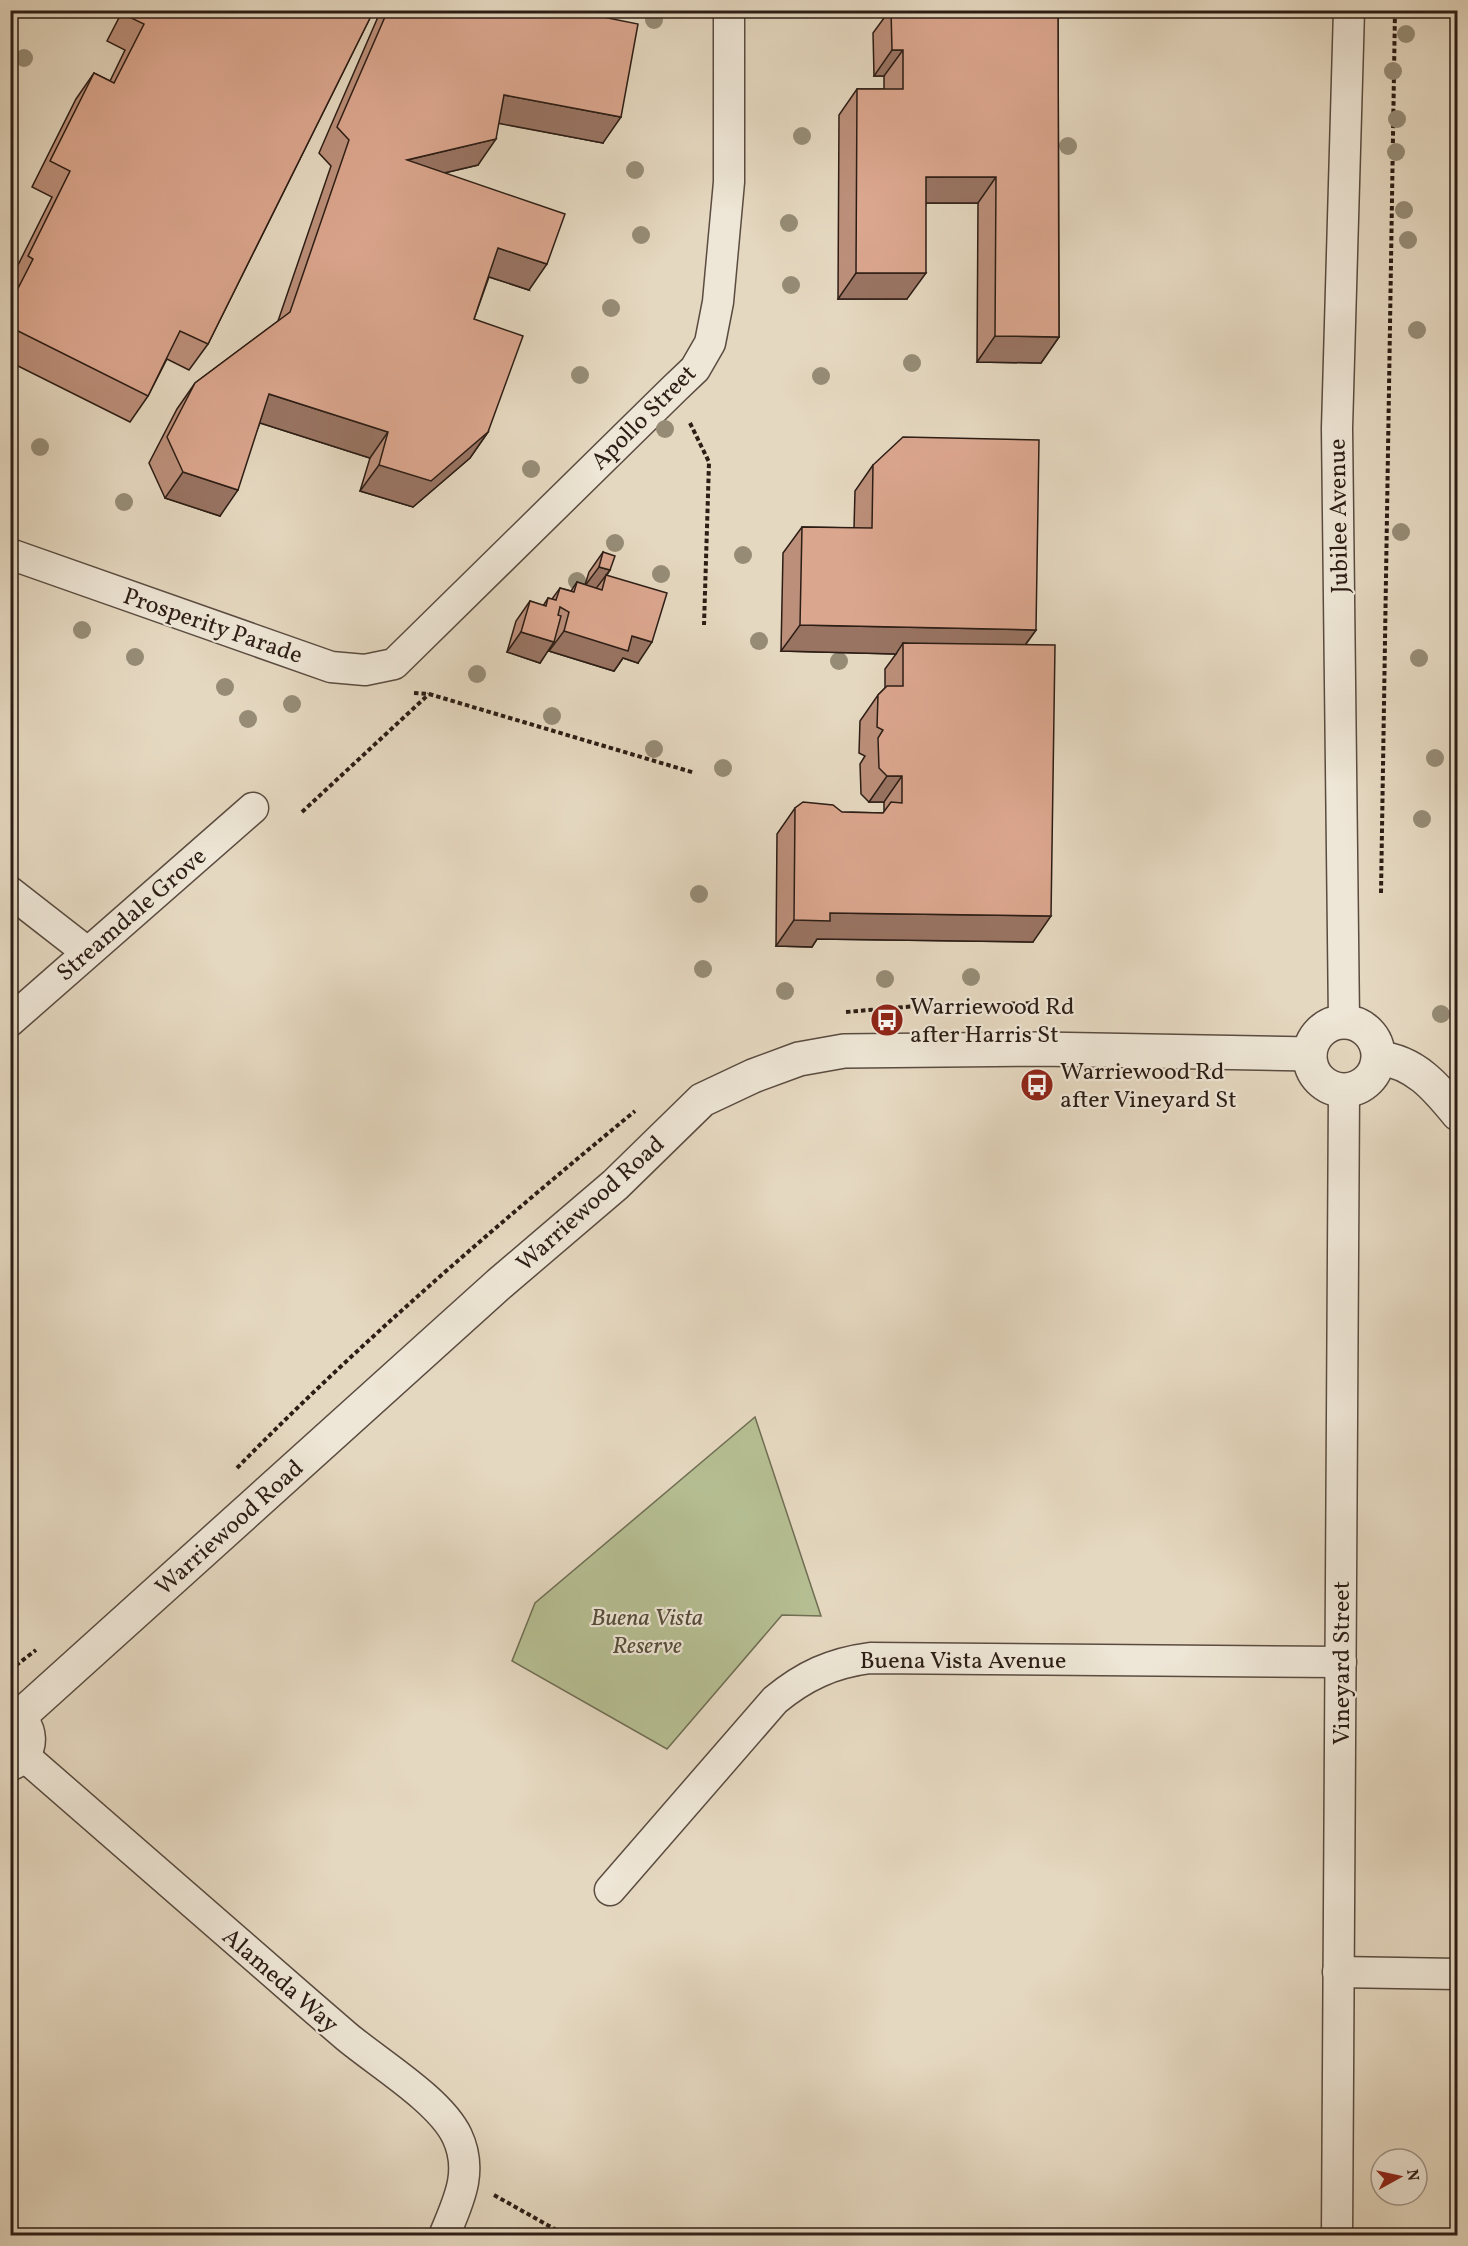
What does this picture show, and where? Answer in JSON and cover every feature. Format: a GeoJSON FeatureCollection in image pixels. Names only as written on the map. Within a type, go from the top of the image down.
{"type":"FeatureCollection","features":[{"type":"Feature","properties":{"kind":"street","name":"Apollo Street"},"geometry":{"type":"LineString","coordinates":[[410,645],[695,369],[710,343],[718,302],[729,182],[729,10]]}},
{"type":"Feature","properties":{"kind":"street","name":"Jubilee Avenue"},"geometry":{"type":"LineString","coordinates":[[1344,1021],[1337,428],[1349,10]]}},
{"type":"Feature","properties":{"kind":"street","name":"Prosperity Parade"},"geometry":{"type":"LineString","coordinates":[[10,554],[331,667],[365,670],[394,664],[410,645]]}},
{"type":"Feature","properties":{"kind":"street","name":"Streamdale Grove"},"geometry":{"type":"LineString","coordinates":[[10,1021],[253,808]]}},
{"type":"Feature","properties":{"kind":"street"},"geometry":{"type":"LineString","coordinates":[[10,892],[87,952]]}},
{"type":"Feature","properties":{"kind":"street"},"geometry":{"type":"LineString","coordinates":[[1344,1021],[1358,1024],[1369,1032],[1377,1044],[1379,1058],[1376,1071],[1368,1081],[1357,1088],[1344,1090],[1330,1088],[1319,1079],[1312,1068],[1310,1054],[1313,1041],[1320,1031],[1331,1023],[1344,1021]]}},
{"type":"Feature","properties":{"kind":"street","name":"Warriewood Road"},"geometry":{"type":"LineString","coordinates":[[15,1714],[499,1284],[615,1185],[702,1100],[753,1076],[799,1059],[844,1051],[1040,1049],[1310,1054]]}},
{"type":"Feature","properties":{"kind":"street"},"geometry":{"type":"LineString","coordinates":[[1379,1058],[1393,1059],[1410,1066],[1427,1079],[1458,1114]]}},
{"type":"Feature","properties":{"kind":"street","name":"Vineyard Street"},"geometry":{"type":"LineString","coordinates":[[1337,2235],[1344,1090]]}},
{"type":"Feature","properties":{"kind":"street","name":"Buena Vista Avenue"},"geometry":{"type":"LineString","coordinates":[[610,1890],[775,1700],[800,1680],[830,1666],[870,1658],[1341,1662]]}},
{"type":"Feature","properties":{"kind":"street"},"geometry":{"type":"LineString","coordinates":[[15,1714],[25,1723],[29,1739],[17,1760]]}},
{"type":"Feature","properties":{"kind":"street","name":"Alameda Way"},"geometry":{"type":"LineString","coordinates":[[17,1760],[348,2038],[424,2097],[456,2134],[466,2157],[459,2202],[444,2235]]}},
{"type":"Feature","properties":{"kind":"street"},"geometry":{"type":"LineString","coordinates":[[1338,1972],[1458,1974]]}},
{"type":"Feature","properties":{"kind":"path"},"geometry":{"type":"LineString","coordinates":[[1381,893],[1395,10]]}},
{"type":"Feature","properties":{"kind":"path"},"geometry":{"type":"LineString","coordinates":[[674,389],[709,462],[704,625]]}},
{"type":"Feature","properties":{"kind":"path"},"geometry":{"type":"LineString","coordinates":[[302,812],[429,694],[695,773]]}},
{"type":"Feature","properties":{"kind":"path"},"geometry":{"type":"LineString","coordinates":[[464,2178],[567,2235]]}},
{"type":"Feature","properties":{"kind":"green space"},"geometry":{"type":"Polygon","coordinates":[[[1456,448],[1458,448],[1457,634],[1456,448]]]}},
{"type":"Feature","properties":{"kind":"green space","name":"Buena Vista Reserve"},"geometry":{"type":"Polygon","coordinates":[[[755,1417],[821,1616],[782,1615],[667,1749],[512,1661],[535,1603],[755,1417]]]}},
{"type":"Feature","properties":{"kind":"building"},"geometry":{"type":"Polygon","coordinates":[[[128,10],[374,10],[208,344],[180,331],[148,396],[10,327],[10,304],[33,259],[28,256],[70,171],[50,161],[94,73],[114,83],[144,24],[125,15],[128,10]]]}},
{"type":"Feature","properties":{"kind":"building"},"geometry":{"type":"Polygon","coordinates":[[[388,10],[568,10],[638,24],[621,117],[504,95],[496,139],[407,160],[565,214],[547,264],[498,248],[474,319],[523,336],[488,432],[431,481],[379,465],[388,432],[269,394],[238,490],[183,472],[167,437],[195,383],[290,312],[349,140],[337,127],[388,10]]]}},
{"type":"Feature","properties":{"kind":"building"},"geometry":{"type":"Polygon","coordinates":[[[891,10],[1058,10],[1059,337],[995,336],[996,177],[926,177],[926,273],[856,273],[857,89],[903,89],[903,50],[892,50],[891,10]]]}},
{"type":"Feature","properties":{"kind":"building"},"geometry":{"type":"Polygon","coordinates":[[[903,437],[1039,440],[1036,630],[800,625],[802,527],[872,528],[873,465],[903,437]]]}},
{"type":"Feature","properties":{"kind":"building"},"geometry":{"type":"Polygon","coordinates":[[[603,552],[615,556],[610,570],[599,567],[603,552]]]}},
{"type":"Feature","properties":{"kind":"building"},"geometry":{"type":"Polygon","coordinates":[[[606,575],[667,593],[652,642],[632,636],[628,651],[564,631],[569,612],[560,607],[558,615],[561,616],[554,642],[521,632],[530,601],[546,606],[548,598],[556,600],[560,588],[574,592],[577,582],[602,590],[606,575]]]}},
{"type":"Feature","properties":{"kind":"building"},"geometry":{"type":"Polygon","coordinates":[[[903,643],[1055,645],[1051,916],[830,913],[830,921],[794,920],[795,808],[803,802],[833,805],[842,812],[883,813],[891,802],[902,803],[902,776],[887,776],[879,768],[878,738],[883,730],[877,727],[878,695],[887,686],[903,686],[903,643]]]}},
{"type":"Feature","properties":{"kind":"place","name":"Warriewood Rd after Harris St"},"geometry":{"type":"Point","coordinates":[887,1020]}},
{"type":"Feature","properties":{"kind":"place","name":"Warriewood Rd after Vineyard St"},"geometry":{"type":"Point","coordinates":[1037,1085]}}]}
